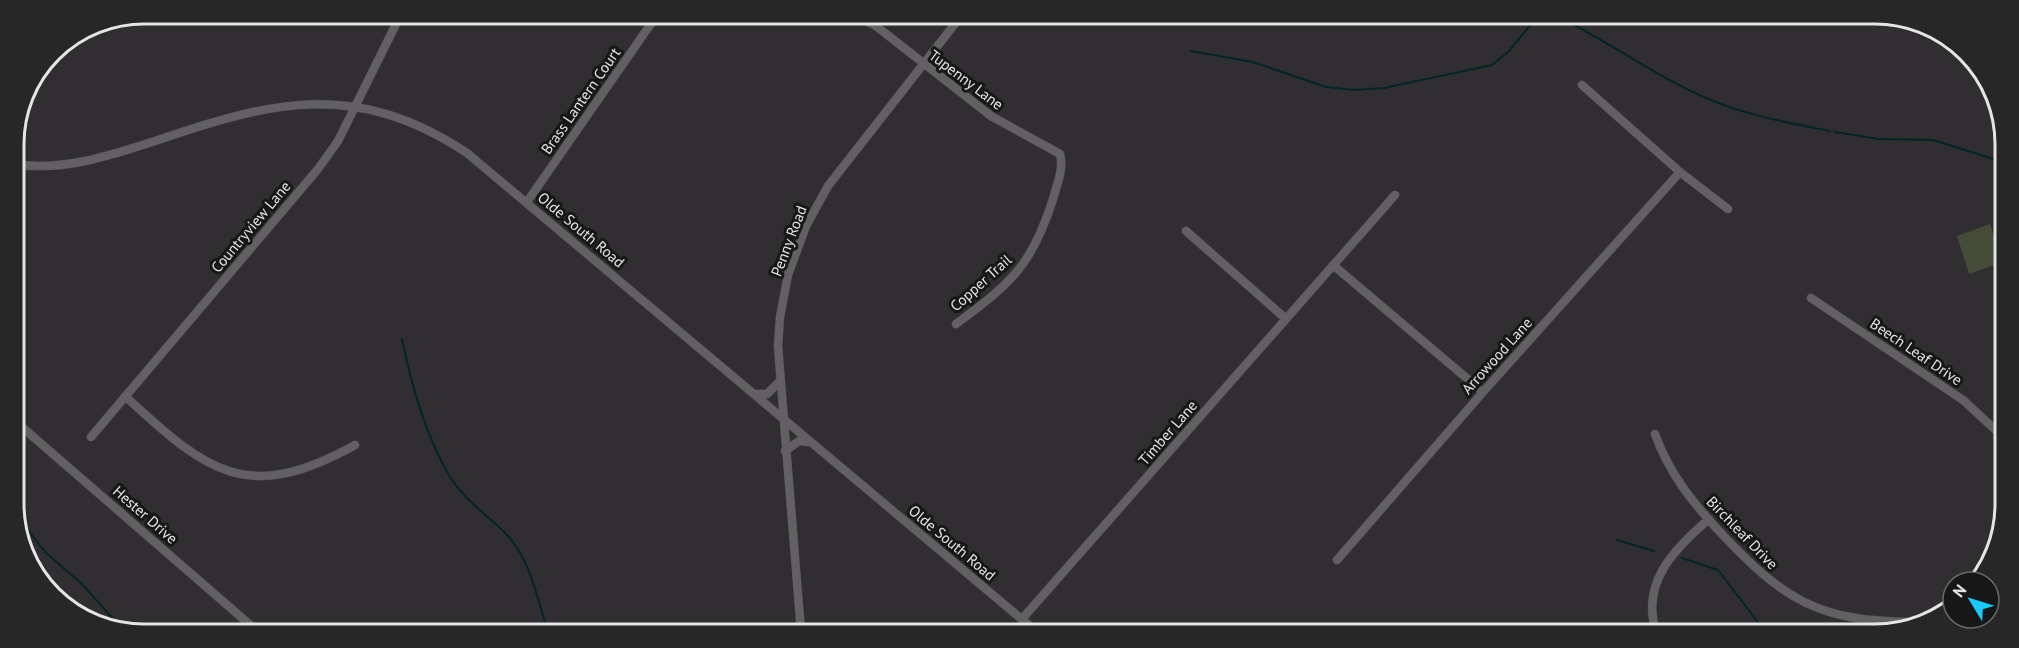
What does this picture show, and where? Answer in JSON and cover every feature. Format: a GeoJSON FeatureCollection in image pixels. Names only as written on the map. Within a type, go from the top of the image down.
{"type":"FeatureCollection","features":[{"type":"Feature","properties":{"kind":"street","name":"Countryview Lane"},"geometry":{"type":"LineString","coordinates":[[91,437],[318,169],[338,141],[396,24]]}},
{"type":"Feature","properties":{"kind":"street","name":"Brass Lantern Court"},"geometry":{"type":"LineString","coordinates":[[527,202],[651,24]]}},
{"type":"Feature","properties":{"kind":"street","name":"Tupenny Lane"},"geometry":{"type":"LineString","coordinates":[[872,24],[1007,128],[1060,154],[1062,162]]}},
{"type":"Feature","properties":{"kind":"street","name":"Penny Road"},"geometry":{"type":"LineString","coordinates":[[800,624],[779,382],[780,317],[788,275],[806,226],[828,186],[954,24]]}},
{"type":"Feature","properties":{"kind":"street"},"geometry":{"type":"LineString","coordinates":[[1582,85],[1680,172],[1728,209]]}},
{"type":"Feature","properties":{"kind":"street","name":"Olde South Road"},"geometry":{"type":"LineString","coordinates":[[24,164],[53,165],[102,158],[259,111],[315,103],[356,105],[394,115],[442,136],[467,153],[527,202],[1027,624]]}},
{"type":"Feature","properties":{"kind":"street","name":"Copper Trail"},"geometry":{"type":"LineString","coordinates":[[956,324],[1006,283],[1030,256],[1044,225],[1062,162]]}},
{"type":"Feature","properties":{"kind":"street","name":"Arrowood Lane"},"geometry":{"type":"LineString","coordinates":[[1337,560],[1482,392],[1680,172]]}},
{"type":"Feature","properties":{"kind":"street","name":"Timber Lane"},"geometry":{"type":"LineString","coordinates":[[1022,620],[1395,195]]}},
{"type":"Feature","properties":{"kind":"street"},"geometry":{"type":"LineString","coordinates":[[1186,231],[1285,318]]}},
{"type":"Feature","properties":{"kind":"street"},"geometry":{"type":"LineString","coordinates":[[1334,265],[1482,392]]}},
{"type":"Feature","properties":{"kind":"street","name":"Beech Leaf Drive"},"geometry":{"type":"LineString","coordinates":[[1811,298],[1963,400],[1995,429]]}},
{"type":"Feature","properties":{"kind":"street"},"geometry":{"type":"LineString","coordinates":[[754,394],[767,394],[779,382]]}},
{"type":"Feature","properties":{"kind":"street"},"geometry":{"type":"LineString","coordinates":[[125,396],[178,445],[198,459],[250,476],[277,477],[309,468],[355,445]]}},
{"type":"Feature","properties":{"kind":"street","name":"Hester Drive"},"geometry":{"type":"LineString","coordinates":[[24,429],[249,624]]}},
{"type":"Feature","properties":{"kind":"street","name":"Birchleaf Drive"},"geometry":{"type":"LineString","coordinates":[[1655,434],[1673,473],[1709,519],[1763,576],[1797,600],[1822,610],[1851,617],[1902,621]]}},
{"type":"Feature","properties":{"kind":"street"},"geometry":{"type":"LineString","coordinates":[[784,451],[799,441],[809,442]]}},
{"type":"Feature","properties":{"kind":"street"},"geometry":{"type":"LineString","coordinates":[[1654,624],[1652,598],[1661,569],[1678,546],[1709,519]]}},
{"type":"Feature","properties":{"kind":"green space"},"geometry":{"type":"Polygon","coordinates":[[[1990,224],[1995,240],[1995,265],[1969,274],[1957,236],[1990,224]]]}},
{"type":"Feature","properties":{"kind":"waterway"},"geometry":{"type":"LineString","coordinates":[[1191,51],[1253,62],[1326,87],[1355,90],[1384,88],[1492,65],[1508,52],[1531,24]]}},
{"type":"Feature","properties":{"kind":"waterway"},"geometry":{"type":"LineString","coordinates":[[1572,24],[1672,81],[1725,106],[1755,115],[1830,131]]}},
{"type":"Feature","properties":{"kind":"waterway"},"geometry":{"type":"LineString","coordinates":[[1835,132],[1879,139],[1933,140],[1995,159]]}},
{"type":"Feature","properties":{"kind":"waterway"},"geometry":{"type":"LineString","coordinates":[[402,339],[420,410],[441,461],[456,486],[515,545],[528,568],[546,624]]}},
{"type":"Feature","properties":{"kind":"waterway"},"geometry":{"type":"LineString","coordinates":[[26,528],[46,553],[81,583],[114,620]]}},
{"type":"Feature","properties":{"kind":"waterway"},"geometry":{"type":"LineString","coordinates":[[1617,540],[1654,551]]}},
{"type":"Feature","properties":{"kind":"waterway"},"geometry":{"type":"LineString","coordinates":[[1682,558],[1718,570],[1759,624]]}}]}
